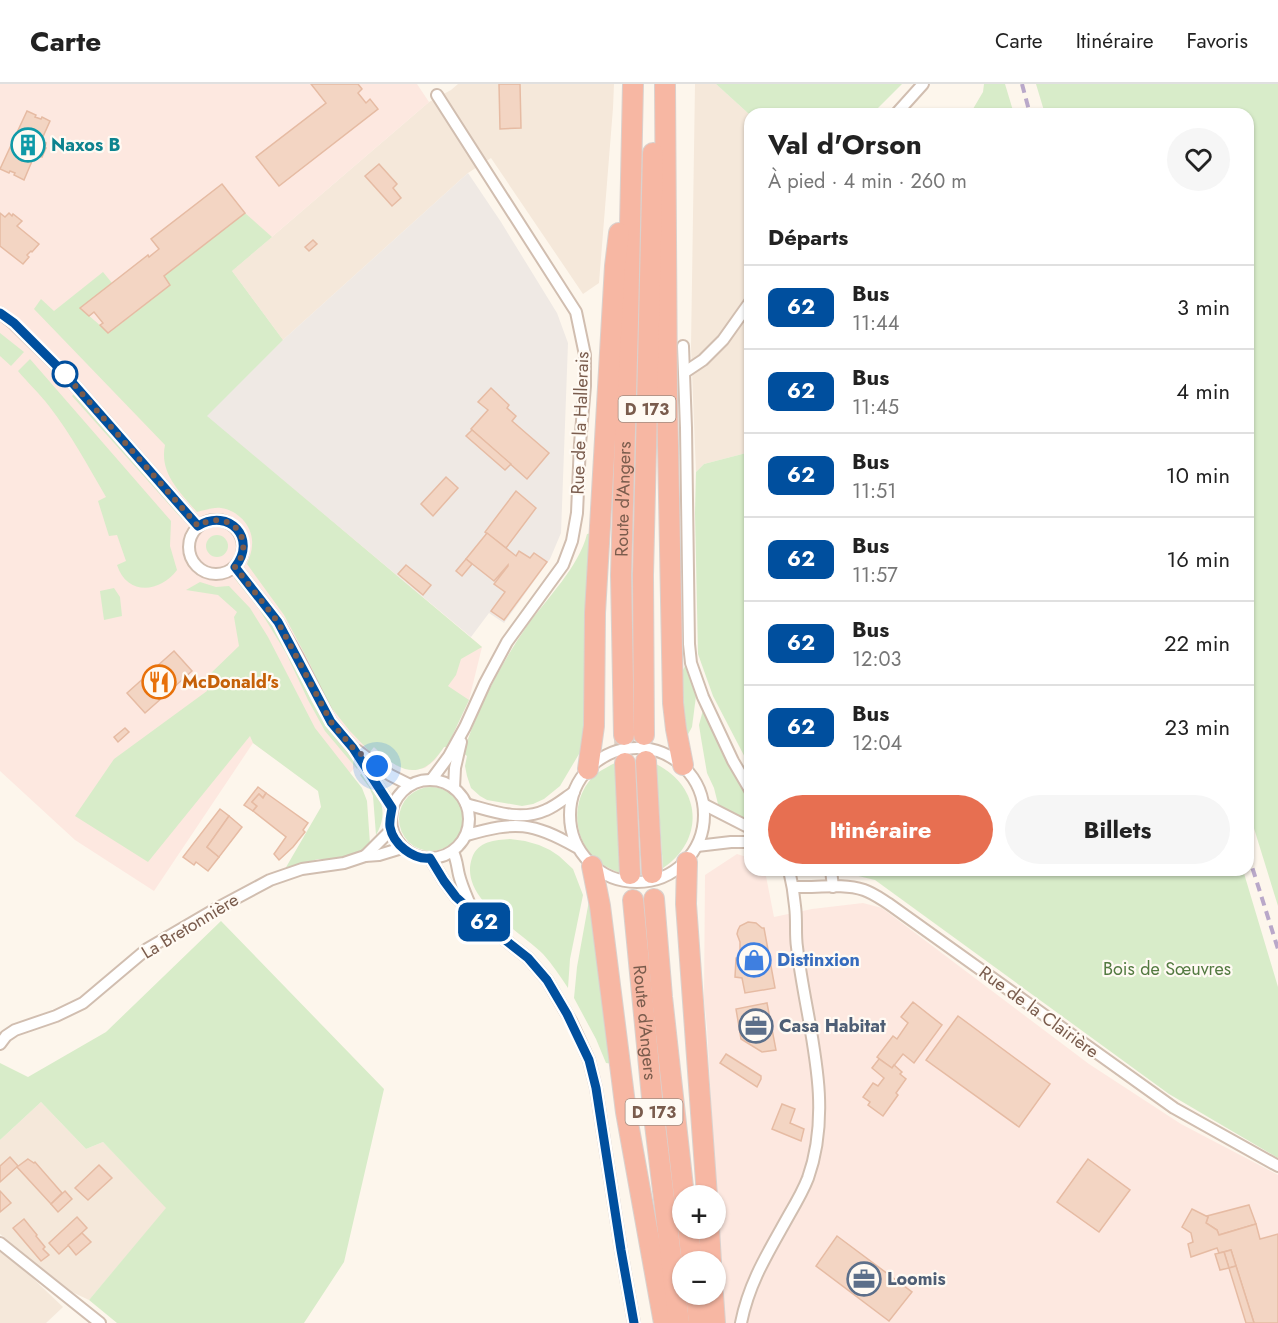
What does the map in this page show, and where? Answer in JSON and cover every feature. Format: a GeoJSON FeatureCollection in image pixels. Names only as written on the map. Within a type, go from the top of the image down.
{"type":"FeatureCollection","features":[{"type":"Feature","properties":{"kind":"highway","name":"Route d'Angers"},"geometry":{"type":"LineString","coordinates":[[624,735],[621,575],[633,84]]}},
{"type":"Feature","properties":{"kind":"highway","name":"Route d'Angers"},"geometry":{"type":"LineString","coordinates":[[644,735],[643,575],[654,84]]}},
{"type":"Feature","properties":{"kind":"highway"},"geometry":{"type":"LineString","coordinates":[[665,84],[667,394],[674,703],[683,765]]}},
{"type":"Feature","properties":{"kind":"highway"},"geometry":{"type":"LineString","coordinates":[[588,769],[594,726],[594,613],[615,266],[621,211],[631,181]]}},
{"type":"Feature","properties":{"kind":"highway"},"geometry":{"type":"LineString","coordinates":[[646,761],[652,873]]}},
{"type":"Feature","properties":{"kind":"highway"},"geometry":{"type":"LineString","coordinates":[[625,763],[630,874]]}},
{"type":"Feature","properties":{"kind":"highway"},"geometry":{"type":"LineString","coordinates":[[692,854],[686,904],[706,1185]]}},
{"type":"Feature","properties":{"kind":"highway"},"geometry":{"type":"LineString","coordinates":[[592,866],[600,906],[626,1112],[664,1323]]}},
{"type":"Feature","properties":{"kind":"highway","name":"Route d'Angers"},"geometry":{"type":"LineString","coordinates":[[654,899],[662,997],[683,1185]]}},
{"type":"Feature","properties":{"kind":"highway","name":"Route d'Angers"},"geometry":{"type":"LineString","coordinates":[[633,900],[652,1097],[679,1323]]}},
{"type":"Feature","properties":{"kind":"highway"},"geometry":{"type":"LineString","coordinates":[[697,1305],[699,1323]]}},
{"type":"Feature","properties":{"kind":"highway"},"geometry":{"type":"LineString","coordinates":[[714,1305],[715,1323]]}},
{"type":"Feature","properties":{"kind":"street"},"geometry":{"type":"LineString","coordinates":[[901,108],[923,84]]}},
{"type":"Feature","properties":{"kind":"street","name":"Rue de la Hallerais"},"geometry":{"type":"LineString","coordinates":[[432,779],[449,756],[465,727],[507,642],[563,565],[572,541],[577,513],[585,386],[585,355],[576,312],[437,95]]}},
{"type":"Feature","properties":{"kind":"street"},"geometry":{"type":"LineString","coordinates":[[685,372],[703,360],[723,340],[744,310]]}},
{"type":"Feature","properties":{"kind":"street"},"geometry":{"type":"LineString","coordinates":[[0,313],[14,323],[63,372],[198,526]]}},
{"type":"Feature","properties":{"kind":"street"},"geometry":{"type":"LineString","coordinates":[[683,346],[691,663],[705,702],[744,780]]}},
{"type":"Feature","properties":{"kind":"street"},"geometry":{"type":"LineString","coordinates":[[218,519],[237,528],[244,548],[243,555],[235,567],[215,574],[201,570],[196,565],[189,545],[190,538],[198,526],[218,519]]}},
{"type":"Feature","properties":{"kind":"street"},"geometry":{"type":"LineString","coordinates":[[235,567],[278,622],[331,722],[353,748],[392,808]]}},
{"type":"Feature","properties":{"kind":"street","name":"Rue de la Hallerais"},"geometry":{"type":"LineString","coordinates":[[454,788],[455,768],[465,727]]}},
{"type":"Feature","properties":{"kind":"street"},"geometry":{"type":"LineString","coordinates":[[353,748],[390,775],[410,785]]}},
{"type":"Feature","properties":{"kind":"street"},"geometry":{"type":"LineString","coordinates":[[467,834],[517,825],[543,831],[576,848],[592,866],[609,877],[641,883],[674,871],[692,854],[702,836],[705,824],[705,805],[700,789],[683,765],[656,751],[628,748],[607,755],[588,769],[574,792],[570,820],[576,848]]}},
{"type":"Feature","properties":{"kind":"street"},"geometry":{"type":"LineString","coordinates":[[432,779],[443,782],[459,793],[466,804],[469,816],[467,834],[453,852],[425,858],[411,854],[402,848],[391,831],[390,821],[392,808],[397,798],[410,785],[420,780],[432,779]]}},
{"type":"Feature","properties":{"kind":"street"},"geometry":{"type":"LineString","coordinates":[[466,804],[502,814],[532,816],[552,807],[574,792]]}},
{"type":"Feature","properties":{"kind":"street"},"geometry":{"type":"LineString","coordinates":[[705,805],[744,825]]}},
{"type":"Feature","properties":{"kind":"street","name":"La Bretonnière"},"geometry":{"type":"LineString","coordinates":[[365,856],[391,831]]}},
{"type":"Feature","properties":{"kind":"street"},"geometry":{"type":"LineString","coordinates":[[692,854],[731,842],[744,842]]}},
{"type":"Feature","properties":{"kind":"street","name":"La Bretonnière"},"geometry":{"type":"LineString","coordinates":[[0,1044],[15,1030],[56,1016],[83,1003],[147,949],[270,880],[302,869],[344,863],[402,848]]}},
{"type":"Feature","properties":{"kind":"street"},"geometry":{"type":"LineString","coordinates":[[453,852],[464,891],[474,913]]}},
{"type":"Feature","properties":{"kind":"street"},"geometry":{"type":"LineString","coordinates":[[430,858],[456,897],[528,958],[547,980],[567,1014],[589,1060],[596,1088],[634,1323]]}},
{"type":"Feature","properties":{"kind":"street"},"geometry":{"type":"LineString","coordinates":[[741,1323],[745,1303],[754,1279],[807,1178],[818,1134],[820,1101],[797,945],[790,876]]}},
{"type":"Feature","properties":{"kind":"street"},"geometry":{"type":"LineString","coordinates":[[831,876],[832,887]]}},
{"type":"Feature","properties":{"kind":"street","name":"Rue de la Clairière"},"geometry":{"type":"LineString","coordinates":[[793,887],[832,887],[863,890],[875,894],[1174,1108],[1278,1166]]}},
{"type":"Feature","properties":{"kind":"street"},"geometry":{"type":"LineString","coordinates":[[0,1243],[100,1323]]}},
{"type":"Feature","properties":{"kind":"shaded area"},"geometry":{"type":"Polygon","coordinates":[[[0,84],[417,84],[429,102],[232,271],[283,340],[207,416],[482,647],[469,700],[447,747],[444,747],[435,760],[425,768],[412,770],[397,766],[373,747],[350,773],[318,790],[253,743],[154,891],[75,840],[0,771],[0,84]]]}},
{"type":"Feature","properties":{"kind":"shaded area"},"geometry":{"type":"Polygon","coordinates":[[[458,84],[614,84],[599,283],[583,294],[491,158],[468,173],[283,340],[232,271],[429,102],[458,84]]]}},
{"type":"Feature","properties":{"kind":"shaded area"},"geometry":{"type":"Polygon","coordinates":[[[695,84],[716,84],[744,110],[744,454],[704,464],[696,472],[691,347],[695,84]]]}},
{"type":"Feature","properties":{"kind":"shaded area"},"geometry":{"type":"Polygon","coordinates":[[[468,173],[557,313],[568,343],[561,533],[550,559],[504,623],[489,613],[471,637],[206,416],[283,340],[468,173]]]}},
{"type":"Feature","properties":{"kind":"shaded area"},"geometry":{"type":"Polygon","coordinates":[[[737,854],[744,856],[744,876],[766,876],[774,917],[812,909],[863,903],[882,908],[1089,1064],[1181,1124],[1278,1175],[1278,1323],[723,1323],[722,1305],[726,1305],[726,1251],[719,1251],[718,1239],[726,1239],[726,1185],[716,1185],[704,1000],[705,875],[737,854]]]}},
{"type":"Feature","properties":{"kind":"shaded area"},"geometry":{"type":"Polygon","coordinates":[[[41,1102],[86,1149],[103,1142],[167,1208],[89,1300],[72,1292],[0,1234],[0,1140],[41,1102]]]}},
{"type":"Feature","properties":{"kind":"shaded area"},"geometry":{"type":"Polygon","coordinates":[[[0,1250],[3,1250],[63,1307],[46,1323],[0,1323],[0,1250]]]}},
{"type":"Feature","properties":{"kind":"green space"},"geometry":{"type":"Polygon","coordinates":[[[716,84],[902,84],[878,108],[744,110],[716,84]]]}},
{"type":"Feature","properties":{"kind":"green space"},"geometry":{"type":"Polygon","coordinates":[[[984,84],[1005,84],[1012,108],[974,108],[983,92],[984,84]]]}},
{"type":"Feature","properties":{"kind":"green space"},"geometry":{"type":"Polygon","coordinates":[[[1036,84],[1278,84],[1278,906],[1254,828],[1254,108],[1043,108],[1036,84]]]}},
{"type":"Feature","properties":{"kind":"green space"},"geometry":{"type":"Polygon","coordinates":[[[245,213],[272,237],[232,271],[283,340],[207,416],[482,647],[461,659],[456,675],[448,686],[469,700],[447,747],[444,747],[430,764],[418,770],[404,769],[396,765],[374,747],[370,752],[349,730],[327,702],[284,615],[247,564],[252,550],[252,538],[244,520],[227,509],[212,508],[197,512],[172,482],[165,464],[165,445],[34,309],[41,299],[54,311],[103,272],[112,283],[80,308],[109,333],[170,285],[164,276],[245,213]]]}},
{"type":"Feature","properties":{"kind":"green space"},"geometry":{"type":"Polygon","coordinates":[[[0,333],[24,352],[11,366],[0,356],[0,333]]]}},
{"type":"Feature","properties":{"kind":"green space"},"geometry":{"type":"Polygon","coordinates":[[[30,359],[171,521],[170,546],[177,570],[162,583],[144,588],[128,582],[122,575],[117,565],[126,561],[117,535],[109,536],[98,501],[106,497],[57,417],[18,371],[30,359]]]}},
{"type":"Feature","properties":{"kind":"green space"},"geometry":{"type":"Polygon","coordinates":[[[74,394],[183,518],[182,519],[72,396],[74,394]]]}},
{"type":"Feature","properties":{"kind":"green space"},"geometry":{"type":"Polygon","coordinates":[[[744,454],[744,755],[713,696],[698,654],[696,472],[704,464],[744,454]]]}},
{"type":"Feature","properties":{"kind":"green space"},"geometry":{"type":"Polygon","coordinates":[[[592,533],[586,741],[560,786],[544,799],[522,806],[487,800],[471,788],[467,776],[465,766],[467,756],[463,753],[469,736],[483,703],[508,656],[527,626],[570,570],[587,534],[592,533]]]}},
{"type":"Feature","properties":{"kind":"green space"},"geometry":{"type":"Polygon","coordinates":[[[217,535],[225,538],[228,546],[225,554],[217,557],[209,554],[206,546],[209,538],[217,535]]]}},
{"type":"Feature","properties":{"kind":"green space"},"geometry":{"type":"Polygon","coordinates":[[[234,578],[240,579],[255,598],[288,651],[312,702],[328,729],[359,766],[357,769],[325,731],[286,653],[259,609],[234,578]]]}},
{"type":"Feature","properties":{"kind":"green space"},"geometry":{"type":"Polygon","coordinates":[[[200,582],[216,587],[229,586],[250,608],[268,637],[315,728],[362,788],[367,801],[370,844],[358,853],[332,860],[318,859],[285,869],[321,807],[318,791],[253,743],[250,736],[148,862],[75,816],[114,759],[207,691],[209,675],[239,646],[234,617],[237,612],[218,595],[186,590],[200,582]]]}},
{"type":"Feature","properties":{"kind":"green space"},"geometry":{"type":"Polygon","coordinates":[[[114,588],[120,597],[122,616],[104,620],[100,591],[114,588]]]}},
{"type":"Feature","properties":{"kind":"green space"},"geometry":{"type":"Polygon","coordinates":[[[685,666],[696,696],[692,727],[686,738],[680,676],[685,666]]]}},
{"type":"Feature","properties":{"kind":"green space"},"geometry":{"type":"Polygon","coordinates":[[[703,710],[723,755],[744,790],[744,819],[718,804],[707,773],[699,725],[703,710]]]}},
{"type":"Feature","properties":{"kind":"green space"},"geometry":{"type":"Polygon","coordinates":[[[617,762],[622,874],[601,863],[591,854],[580,835],[577,813],[588,782],[596,774],[617,762]]]}},
{"type":"Feature","properties":{"kind":"green space"},"geometry":{"type":"Polygon","coordinates":[[[656,764],[671,774],[682,786],[690,800],[692,814],[691,829],[686,843],[677,856],[663,868],[656,764]]]}},
{"type":"Feature","properties":{"kind":"green space"},"geometry":{"type":"Polygon","coordinates":[[[363,772],[381,802],[382,817],[376,835],[373,796],[360,775],[363,772]]]}},
{"type":"Feature","properties":{"kind":"green space"},"geometry":{"type":"Polygon","coordinates":[[[431,787],[449,793],[457,801],[463,819],[457,837],[449,845],[431,851],[413,845],[405,837],[399,819],[405,801],[413,793],[431,787]]]}},
{"type":"Feature","properties":{"kind":"green space"},"geometry":{"type":"Polygon","coordinates":[[[510,839],[525,841],[550,850],[573,869],[583,895],[570,959],[568,988],[543,954],[494,912],[482,900],[474,887],[470,873],[472,858],[478,848],[488,842],[510,839]]]}},
{"type":"Feature","properties":{"kind":"green space","name":"Bois de Sœuvres"},"geometry":{"type":"Polygon","coordinates":[[[858,876],[1245,876],[1278,987],[1278,1158],[1169,1094],[875,880],[858,876]]]}},
{"type":"Feature","properties":{"kind":"green space"},"geometry":{"type":"Polygon","coordinates":[[[590,895],[613,1064],[606,1063],[574,998],[590,895]]]}},
{"type":"Feature","properties":{"kind":"green space"},"geometry":{"type":"Polygon","coordinates":[[[221,921],[384,1089],[344,1262],[304,1323],[117,1323],[89,1300],[166,1208],[103,1142],[86,1149],[41,1102],[0,1140],[0,1063],[28,1077],[106,1032],[221,921]]]}},
{"type":"Feature","properties":{"kind":"building"},"geometry":{"type":"Polygon","coordinates":[[[311,84],[358,84],[362,89],[358,93],[366,103],[370,99],[378,109],[279,186],[256,157],[326,103],[311,84]]]}},
{"type":"Feature","properties":{"kind":"building"},"geometry":{"type":"Polygon","coordinates":[[[499,84],[520,84],[521,128],[500,129],[499,84]]]}},
{"type":"Feature","properties":{"kind":"building","name":"Naxos B"},"geometry":{"type":"Polygon","coordinates":[[[27,111],[36,115],[35,117],[41,119],[42,117],[50,121],[41,141],[46,143],[46,148],[42,157],[35,154],[24,180],[14,175],[15,173],[0,169],[27,111]]]}},
{"type":"Feature","properties":{"kind":"building"},"geometry":{"type":"Polygon","coordinates":[[[379,164],[397,184],[393,188],[401,198],[392,206],[365,176],[379,164]]]}},
{"type":"Feature","properties":{"kind":"building"},"geometry":{"type":"Polygon","coordinates":[[[222,184],[245,213],[164,276],[170,285],[108,333],[100,325],[103,323],[94,312],[89,316],[80,308],[159,249],[151,239],[222,184]]]}},
{"type":"Feature","properties":{"kind":"building"},"geometry":{"type":"Polygon","coordinates":[[[0,213],[5,217],[9,213],[12,216],[13,214],[22,221],[17,226],[39,244],[27,255],[29,257],[23,264],[0,246],[0,213]]]}},
{"type":"Feature","properties":{"kind":"building"},"geometry":{"type":"Polygon","coordinates":[[[313,240],[317,244],[309,251],[305,247],[313,240]]]}},
{"type":"Feature","properties":{"kind":"building"},"geometry":{"type":"Polygon","coordinates":[[[491,388],[509,405],[507,408],[516,416],[512,421],[549,453],[527,479],[471,429],[488,410],[478,402],[491,388]]]}},
{"type":"Feature","properties":{"kind":"building"},"geometry":{"type":"Polygon","coordinates":[[[472,430],[511,464],[505,470],[466,436],[472,430]]]}},
{"type":"Feature","properties":{"kind":"building"},"geometry":{"type":"Polygon","coordinates":[[[446,477],[458,488],[433,516],[421,504],[446,477]]]}},
{"type":"Feature","properties":{"kind":"building"},"geometry":{"type":"Polygon","coordinates":[[[516,491],[536,508],[506,548],[485,532],[516,491]]]}},
{"type":"Feature","properties":{"kind":"building"},"geometry":{"type":"Polygon","coordinates":[[[487,533],[516,556],[519,551],[530,558],[534,553],[547,562],[504,620],[491,611],[505,592],[494,584],[508,565],[494,581],[466,559],[487,533]]]}},
{"type":"Feature","properties":{"kind":"building"},"geometry":{"type":"Polygon","coordinates":[[[466,559],[472,564],[462,576],[456,571],[466,559]]]}},
{"type":"Feature","properties":{"kind":"building"},"geometry":{"type":"Polygon","coordinates":[[[406,565],[431,585],[423,595],[398,574],[406,565]]]}},
{"type":"Feature","properties":{"kind":"building","name":"McDonald's"},"geometry":{"type":"Polygon","coordinates":[[[174,651],[192,671],[145,713],[127,693],[174,651]]]}},
{"type":"Feature","properties":{"kind":"building"},"geometry":{"type":"Polygon","coordinates":[[[125,728],[129,732],[118,742],[114,737],[125,728]]]}},
{"type":"Feature","properties":{"kind":"building"},"geometry":{"type":"Polygon","coordinates":[[[258,787],[266,793],[263,798],[259,794],[252,802],[257,806],[253,811],[244,805],[258,787]]]}},
{"type":"Feature","properties":{"kind":"building"},"geometry":{"type":"Polygon","coordinates":[[[266,793],[308,823],[303,830],[305,832],[279,860],[274,854],[286,837],[253,811],[257,806],[252,802],[259,794],[263,798],[266,793]]]}},
{"type":"Feature","properties":{"kind":"building"},"geometry":{"type":"Polygon","coordinates":[[[220,809],[229,816],[207,847],[219,857],[208,871],[196,862],[194,865],[183,857],[220,809]]]}},
{"type":"Feature","properties":{"kind":"building"},"geometry":{"type":"Polygon","coordinates":[[[229,816],[242,827],[219,857],[207,847],[229,816]]]}},
{"type":"Feature","properties":{"kind":"building"},"geometry":{"type":"Polygon","coordinates":[[[748,922],[756,923],[764,928],[775,988],[745,993],[742,978],[735,977],[736,958],[740,957],[740,942],[737,934],[740,926],[748,922]]]}},
{"type":"Feature","properties":{"kind":"building"},"geometry":{"type":"Polygon","coordinates":[[[913,1002],[942,1025],[914,1063],[903,1054],[892,1068],[877,1057],[893,1036],[897,1039],[908,1023],[901,1017],[913,1002]]]}},
{"type":"Feature","properties":{"kind":"building"},"geometry":{"type":"Polygon","coordinates":[[[767,1003],[776,1050],[762,1052],[741,1039],[736,1009],[767,1003]]]}},
{"type":"Feature","properties":{"kind":"building"},"geometry":{"type":"Polygon","coordinates":[[[958,1016],[1050,1084],[1019,1127],[926,1060],[958,1016]]]}},
{"type":"Feature","properties":{"kind":"building"},"geometry":{"type":"Polygon","coordinates":[[[726,1054],[761,1076],[757,1087],[720,1063],[726,1054]]]}},
{"type":"Feature","properties":{"kind":"building"},"geometry":{"type":"Polygon","coordinates":[[[879,1059],[892,1068],[894,1065],[906,1079],[883,1116],[868,1105],[870,1102],[863,1097],[873,1083],[878,1086],[884,1078],[872,1068],[879,1059]]]}},
{"type":"Feature","properties":{"kind":"building"},"geometry":{"type":"Polygon","coordinates":[[[782,1104],[795,1109],[790,1123],[804,1129],[801,1141],[772,1129],[782,1104]]]}},
{"type":"Feature","properties":{"kind":"building"},"geometry":{"type":"Polygon","coordinates":[[[10,1157],[18,1166],[0,1182],[0,1166],[10,1157]]]}},
{"type":"Feature","properties":{"kind":"building"},"geometry":{"type":"Polygon","coordinates":[[[28,1159],[35,1162],[62,1193],[51,1204],[17,1167],[28,1159]]]}},
{"type":"Feature","properties":{"kind":"building"},"geometry":{"type":"Polygon","coordinates":[[[1088,1159],[1130,1190],[1099,1232],[1057,1202],[1088,1159]]]}},
{"type":"Feature","properties":{"kind":"building"},"geometry":{"type":"Polygon","coordinates":[[[99,1165],[112,1178],[88,1200],[75,1188],[99,1165]]]}},
{"type":"Feature","properties":{"kind":"building"},"geometry":{"type":"Polygon","coordinates":[[[0,1191],[11,1203],[0,1212],[0,1191]]]}},
{"type":"Feature","properties":{"kind":"building"},"geometry":{"type":"Polygon","coordinates":[[[65,1191],[72,1199],[58,1212],[51,1204],[65,1191]]]}},
{"type":"Feature","properties":{"kind":"building"},"geometry":{"type":"Polygon","coordinates":[[[1249,1205],[1256,1224],[1219,1235],[1217,1230],[1206,1223],[1207,1216],[1249,1205]]]}},
{"type":"Feature","properties":{"kind":"building"},"geometry":{"type":"Polygon","coordinates":[[[1192,1209],[1208,1217],[1206,1223],[1217,1230],[1219,1235],[1256,1224],[1260,1239],[1278,1234],[1278,1323],[1254,1323],[1231,1250],[1219,1253],[1217,1248],[1191,1257],[1188,1244],[1193,1242],[1191,1233],[1182,1227],[1192,1209]]]}},
{"type":"Feature","properties":{"kind":"building"},"geometry":{"type":"Polygon","coordinates":[[[77,1217],[87,1228],[59,1254],[49,1243],[77,1217]]]}},
{"type":"Feature","properties":{"kind":"building"},"geometry":{"type":"Polygon","coordinates":[[[24,1219],[49,1255],[41,1261],[13,1228],[24,1219]]]}},
{"type":"Feature","properties":{"kind":"building"},"geometry":{"type":"Polygon","coordinates":[[[82,1233],[91,1242],[76,1255],[68,1245],[82,1233]]]}},
{"type":"Feature","properties":{"kind":"building","name":"Loomis"},"geometry":{"type":"Polygon","coordinates":[[[837,1236],[912,1292],[889,1321],[816,1266],[837,1236]]]}},
{"type":"Feature","properties":{"kind":"building"},"geometry":{"type":"Polygon","coordinates":[[[1231,1250],[1236,1266],[1229,1268],[1224,1252],[1231,1250]]]}},
{"type":"Feature","properties":{"kind":"building"},"geometry":{"type":"Polygon","coordinates":[[[1224,1252],[1229,1268],[1220,1270],[1215,1254],[1224,1252]]]}},
{"type":"Feature","properties":{"kind":"building"},"geometry":{"type":"Polygon","coordinates":[[[1236,1266],[1254,1323],[1246,1323],[1229,1268],[1236,1266]]]}},
{"type":"Feature","properties":{"kind":"tunnel"},"geometry":{"type":"LineString","coordinates":[[624,735],[625,763]]}},
{"type":"Feature","properties":{"kind":"railway"},"geometry":{"type":"LineString","coordinates":[[1022,84],[1028,108]]}},
{"type":"Feature","properties":{"kind":"railway"},"geometry":{"type":"LineString","coordinates":[[1254,873],[1278,949]]}},
{"type":"Feature","properties":{"kind":"bus line","name":"62"},"geometry":{"type":"LineString","coordinates":[[0,313],[14,323],[63,372],[198,526],[218,519],[237,528],[244,548],[243,555],[235,567],[278,622],[331,722],[353,748],[392,808],[391,831],[402,848],[411,854],[430,858],[456,897],[528,958],[547,980],[567,1014],[589,1060],[596,1088],[634,1323]]}},
{"type":"Feature","properties":{"kind":"place","name":"Naxos B"},"geometry":{"type":"Point","coordinates":[28,145]}},
{"type":"Feature","properties":{"kind":"place","name":"McDonald's"},"geometry":{"type":"Point","coordinates":[159,682]}},
{"type":"Feature","properties":{"kind":"place","name":"Distinxion"},"geometry":{"type":"Point","coordinates":[754,960]}},
{"type":"Feature","properties":{"kind":"place","name":"Casa Habitat"},"geometry":{"type":"Point","coordinates":[756,1026]}},
{"type":"Feature","properties":{"kind":"place","name":"Loomis"},"geometry":{"type":"Point","coordinates":[864,1279]}},
{"type":"Feature","properties":{"kind":"route"},"geometry":{"type":"LineString","coordinates":[[65,374],[63,372],[198,526],[218,519],[237,528],[244,548],[243,555],[235,567],[278,622],[331,722],[353,748],[377,766]]}}]}
